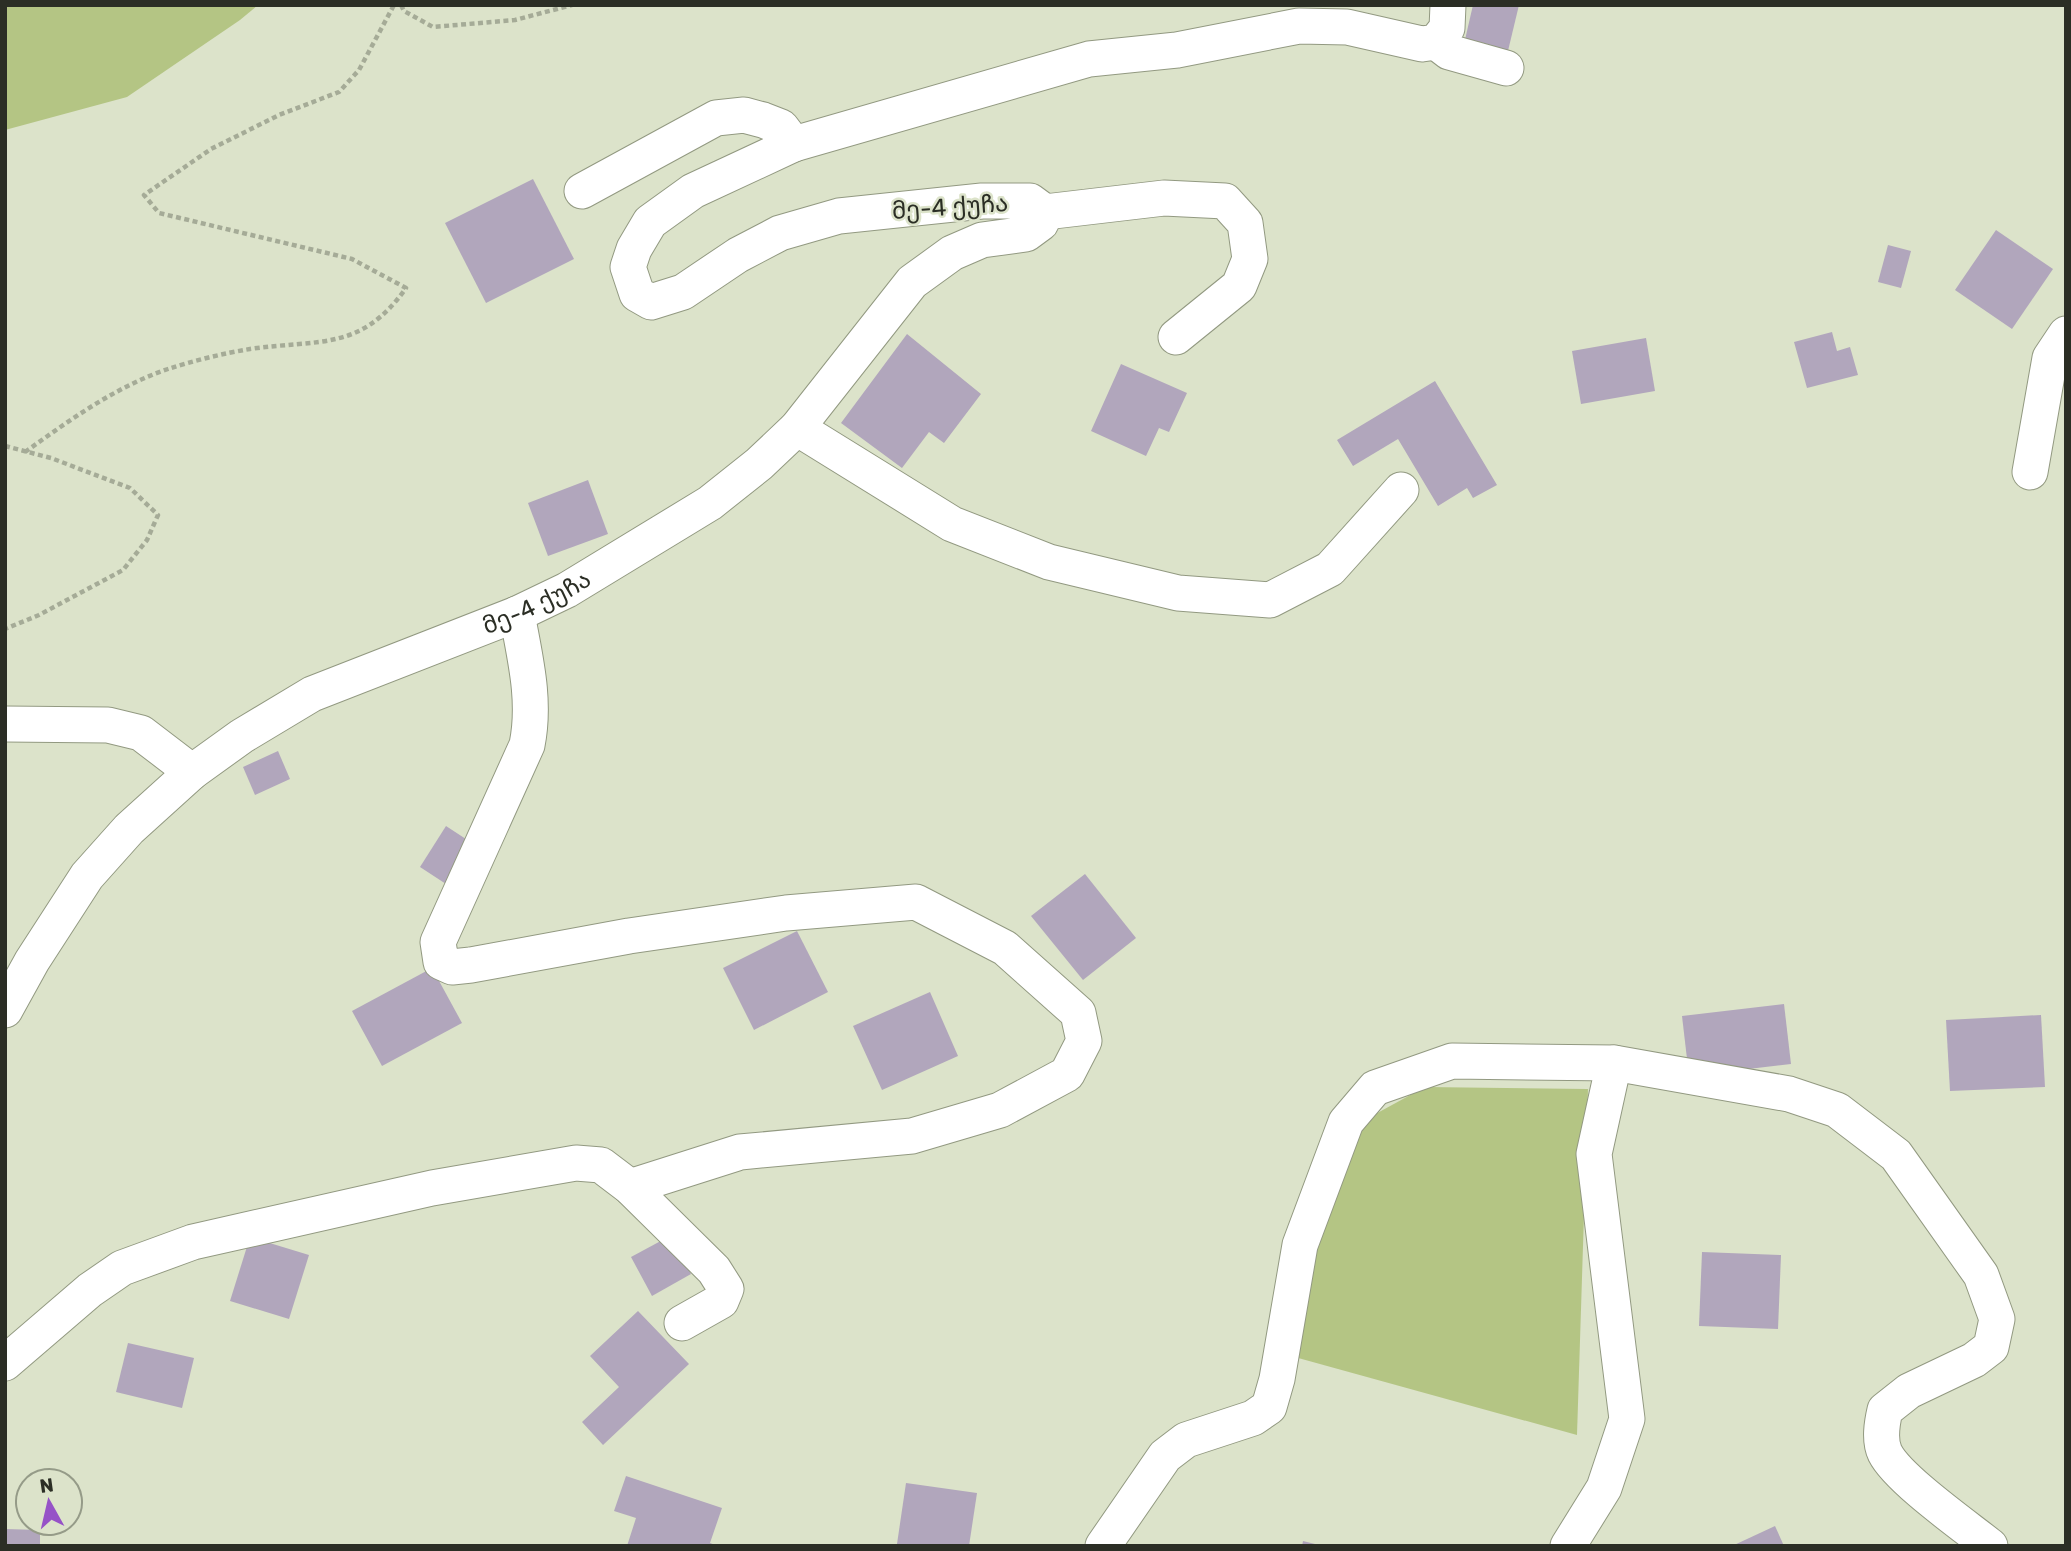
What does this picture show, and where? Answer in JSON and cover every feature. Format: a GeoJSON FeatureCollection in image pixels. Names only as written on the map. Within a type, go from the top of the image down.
{"type":"FeatureCollection","features":[{"type":"Feature","properties":{"kind":"street"},"geometry":{"type":"LineString","coordinates":[[1448,5],[1447,28],[1436,42],[1449,52],[1506,68]]}},
{"type":"Feature","properties":{"kind":"street","name":"მე-4 ქუჩა"},"geometry":{"type":"LineString","coordinates":[[5,1010],[32,961],[87,876],[129,829],[192,772],[242,736],[312,694],[517,614],[567,590],[710,503],[797,428],[912,282],[952,253],[982,240],[1026,234],[1041,223],[1045,212],[1030,201],[982,201],[839,216],[780,233],[738,255],[683,292],[651,302],[637,294],[628,267],[634,249],[650,222],[693,191],[793,144],[1089,58],[1177,50],[1298,26],[1347,27],[1422,44],[1436,42]]}},
{"type":"Feature","properties":{"kind":"street"},"geometry":{"type":"LineString","coordinates":[[582,191],[716,118],[744,115],[763,120],[780,127],[793,144]]}},
{"type":"Feature","properties":{"kind":"street"},"geometry":{"type":"LineString","coordinates":[[1045,212],[1164,198],[1225,201],[1245,223],[1250,259],[1239,286],[1176,337]]}},
{"type":"Feature","properties":{"kind":"street"},"geometry":{"type":"LineString","coordinates":[[2030,472],[2050,358],[2066,334]]}},
{"type":"Feature","properties":{"kind":"street"},"geometry":{"type":"LineString","coordinates":[[797,428],[952,524],[1049,562],[1178,593],[1270,600],[1330,569],[1401,490]]}},
{"type":"Feature","properties":{"kind":"street"},"geometry":{"type":"LineString","coordinates":[[517,614],[531,691],[532,721],[527,745],[438,942],[441,962],[452,967],[471,965],[629,936],[786,912],[916,902],[1005,948],[1078,1013],[1084,1041],[1067,1074],[1000,1110],[912,1136],[740,1152],[631,1187]]}},
{"type":"Feature","properties":{"kind":"street"},"geometry":{"type":"LineString","coordinates":[[5,724],[108,725],[141,733],[192,772]]}},
{"type":"Feature","properties":{"kind":"street"},"geometry":{"type":"LineString","coordinates":[[1102,1546],[1166,1456],[1186,1440],[1254,1418],[1269,1407],[1277,1379],[1300,1245],[1346,1122],[1375,1088],[1452,1061],[1614,1063],[1789,1094],[1838,1110],[1896,1155],[1981,1275],[1997,1319],[1991,1347],[1974,1360],[1909,1391],[1885,1410],[1881,1430],[1885,1452],[1911,1482],[1990,1546]]}},
{"type":"Feature","properties":{"kind":"street"},"geometry":{"type":"LineString","coordinates":[[1567,1546],[1604,1488],[1627,1419],[1594,1154],[1614,1063]]}},
{"type":"Feature","properties":{"kind":"street"},"geometry":{"type":"LineString","coordinates":[[5,1363],[90,1290],[122,1268],[193,1242],[432,1188],[576,1163],[601,1165],[631,1187],[714,1270],[726,1289],[721,1301],[682,1323]]}},
{"type":"Feature","properties":{"kind":"path"},"geometry":{"type":"LineString","coordinates":[[25,452],[92,404],[167,369],[249,349],[319,343],[368,328],[391,309],[406,288],[352,259],[159,213],[144,195],[211,149],[279,115],[339,92],[359,70],[394,5]]}},
{"type":"Feature","properties":{"kind":"path"},"geometry":{"type":"LineString","coordinates":[[401,5],[404,11],[433,27],[515,20],[572,5]]}},
{"type":"Feature","properties":{"kind":"path"},"geometry":{"type":"LineString","coordinates":[[5,446],[51,458],[130,488],[158,515],[147,540],[124,570],[39,615],[5,629]]}},
{"type":"Feature","properties":{"kind":"green space"},"geometry":{"type":"Polygon","coordinates":[[[5,5],[258,5],[127,97],[5,130],[5,5]]]}},
{"type":"Feature","properties":{"kind":"green space"},"geometry":{"type":"Polygon","coordinates":[[[1425,1087],[1588,1089],[1577,1435],[1291,1356],[1306,1259],[1359,1123],[1425,1087]]]}},
{"type":"Feature","properties":{"kind":"building"},"geometry":{"type":"Polygon","coordinates":[[[1473,5],[1519,5],[1507,55],[1464,44],[1473,5]]]}},
{"type":"Feature","properties":{"kind":"building"},"geometry":{"type":"Polygon","coordinates":[[[533,179],[574,259],[486,303],[445,223],[533,179]]]}},
{"type":"Feature","properties":{"kind":"building"},"geometry":{"type":"Polygon","coordinates":[[[1996,230],[2053,269],[2012,329],[1955,290],[1996,230]]]}},
{"type":"Feature","properties":{"kind":"building"},"geometry":{"type":"Polygon","coordinates":[[[1888,245],[1911,251],[1901,288],[1878,282],[1888,245]]]}},
{"type":"Feature","properties":{"kind":"building"},"geometry":{"type":"Polygon","coordinates":[[[1832,332],[1837,351],[1850,347],[1858,375],[1807,388],[1794,342],[1832,332]]]}},
{"type":"Feature","properties":{"kind":"building"},"geometry":{"type":"Polygon","coordinates":[[[907,334],[981,394],[944,443],[929,432],[902,468],[841,423],[907,334]]]}},
{"type":"Feature","properties":{"kind":"building"},"geometry":{"type":"Polygon","coordinates":[[[1646,338],[1655,391],[1581,404],[1572,351],[1646,338]]]}},
{"type":"Feature","properties":{"kind":"building"},"geometry":{"type":"Polygon","coordinates":[[[1121,364],[1187,393],[1169,432],[1159,428],[1146,456],[1091,431],[1121,364]]]}},
{"type":"Feature","properties":{"kind":"building"},"geometry":{"type":"Polygon","coordinates":[[[1435,381],[1497,485],[1473,498],[1467,488],[1438,506],[1398,439],[1353,466],[1337,440],[1435,381]]]}},
{"type":"Feature","properties":{"kind":"building"},"geometry":{"type":"Polygon","coordinates":[[[588,480],[608,534],[548,556],[528,503],[588,480]]]}},
{"type":"Feature","properties":{"kind":"building"},"geometry":{"type":"Polygon","coordinates":[[[278,751],[290,779],[255,795],[243,767],[278,751]]]}},
{"type":"Feature","properties":{"kind":"building"},"geometry":{"type":"Polygon","coordinates":[[[446,826],[472,843],[446,884],[420,867],[446,826]]]}},
{"type":"Feature","properties":{"kind":"building"},"geometry":{"type":"Polygon","coordinates":[[[1085,874],[1136,938],[1083,980],[1031,916],[1085,874]]]}},
{"type":"Feature","properties":{"kind":"building"},"geometry":{"type":"Polygon","coordinates":[[[797,931],[828,992],[754,1030],[723,968],[797,931]]]}},
{"type":"Feature","properties":{"kind":"building"},"geometry":{"type":"Polygon","coordinates":[[[432,968],[462,1023],[382,1066],[352,1011],[432,968]]]}},
{"type":"Feature","properties":{"kind":"building"},"geometry":{"type":"Polygon","coordinates":[[[930,992],[958,1056],[882,1090],[853,1026],[930,992]]]}},
{"type":"Feature","properties":{"kind":"building"},"geometry":{"type":"Polygon","coordinates":[[[1784,1004],[1791,1064],[1689,1076],[1682,1016],[1784,1004]]]}},
{"type":"Feature","properties":{"kind":"building"},"geometry":{"type":"Polygon","coordinates":[[[2041,1015],[2045,1087],[1950,1091],[1946,1020],[2041,1015]]]}},
{"type":"Feature","properties":{"kind":"building"},"geometry":{"type":"Polygon","coordinates":[[[670,1236],[691,1274],[652,1296],[631,1257],[670,1236]]]}},
{"type":"Feature","properties":{"kind":"building"},"geometry":{"type":"Polygon","coordinates":[[[250,1237],[309,1255],[289,1319],[230,1301],[250,1237]]]}},
{"type":"Feature","properties":{"kind":"building"},"geometry":{"type":"Polygon","coordinates":[[[1702,1252],[1781,1255],[1778,1329],[1699,1326],[1702,1252]]]}},
{"type":"Feature","properties":{"kind":"building"},"geometry":{"type":"Polygon","coordinates":[[[638,1311],[689,1364],[603,1445],[582,1422],[619,1387],[590,1356],[638,1311]]]}},
{"type":"Feature","properties":{"kind":"building"},"geometry":{"type":"Polygon","coordinates":[[[128,1343],[194,1358],[182,1408],[116,1392],[128,1343]]]}},
{"type":"Feature","properties":{"kind":"building"},"geometry":{"type":"Polygon","coordinates":[[[626,1476],[722,1508],[710,1543],[718,1546],[627,1546],[636,1518],[614,1511],[626,1476]]]}},
{"type":"Feature","properties":{"kind":"building"},"geometry":{"type":"Polygon","coordinates":[[[906,1483],[977,1493],[969,1546],[897,1544],[906,1483]]]}},
{"type":"Feature","properties":{"kind":"building"},"geometry":{"type":"Polygon","coordinates":[[[1775,1526],[1784,1546],[1732,1546],[1775,1526]]]}},
{"type":"Feature","properties":{"kind":"building"},"geometry":{"type":"Polygon","coordinates":[[[5,1529],[14,1529],[14,1537],[40,1537],[40,1546],[5,1546],[5,1529]]]}},
{"type":"Feature","properties":{"kind":"building"},"geometry":{"type":"Polygon","coordinates":[[[1303,1541],[1319,1545],[1319,1546],[1302,1546],[1303,1541]]]}}]}
